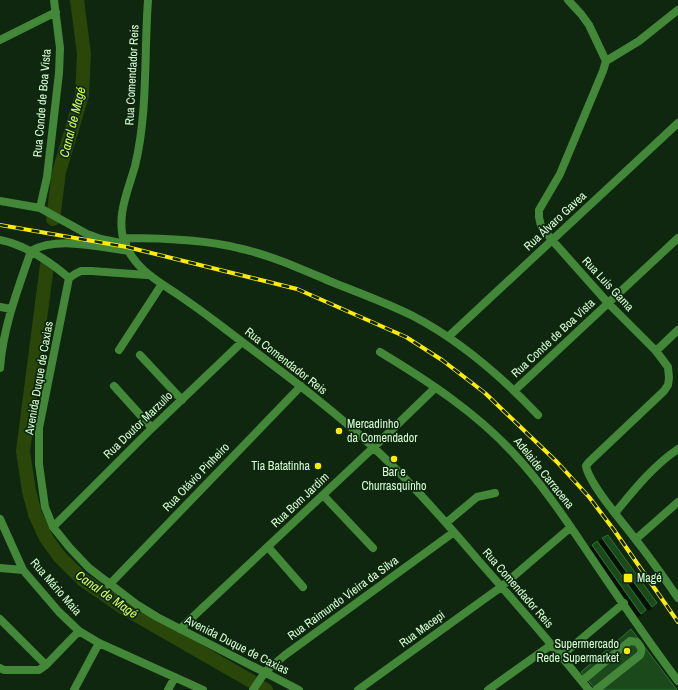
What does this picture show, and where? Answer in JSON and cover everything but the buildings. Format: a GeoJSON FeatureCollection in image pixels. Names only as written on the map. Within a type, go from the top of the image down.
{"type":"FeatureCollection","features":[{"type":"Feature","properties":{"kind":"street","name":"Rua Conde de Boa Vista"},"geometry":{"type":"LineString","coordinates":[[40,208],[47,177],[59,73],[60,48],[54,0]]}},
{"type":"Feature","properties":{"kind":"street","name":"Rua Comendador Reis"},"geometry":{"type":"LineString","coordinates":[[148,0],[141,135],[122,211],[121,222],[126,244],[137,265],[147,275],[199,308],[301,386],[374,447],[420,493],[589,690]]}},
{"type":"Feature","properties":{"kind":"street"},"geometry":{"type":"LineString","coordinates":[[568,0],[589,25],[606,62],[639,41],[678,10]]}},
{"type":"Feature","properties":{"kind":"street"},"geometry":{"type":"LineString","coordinates":[[0,40],[56,12]]}},
{"type":"Feature","properties":{"kind":"street","name":"Rua Luis Gama"},"geometry":{"type":"LineString","coordinates":[[606,62],[560,174],[539,210],[538,217],[541,226],[552,240],[608,304],[656,351],[668,367],[668,385],[664,392],[586,466],[590,477],[614,513],[636,539],[677,594]]}},
{"type":"Feature","properties":{"kind":"street","name":"Rua Álvaro Gavea"},"geometry":{"type":"LineString","coordinates":[[448,337],[678,123]]}},
{"type":"Feature","properties":{"kind":"street"},"geometry":{"type":"LineString","coordinates":[[0,200],[40,208],[75,228],[101,239],[126,244]]}},
{"type":"Feature","properties":{"kind":"street"},"geometry":{"type":"LineString","coordinates":[[0,368],[1,353],[11,309],[31,251],[38,247],[64,244],[126,244],[152,238],[238,247],[276,259],[405,312],[448,337],[486,365],[515,390],[538,415]]}},
{"type":"Feature","properties":{"kind":"street","name":"Rua Conde de Boa Vista"},"geometry":{"type":"LineString","coordinates":[[515,390],[678,238]]}},
{"type":"Feature","properties":{"kind":"street"},"geometry":{"type":"LineString","coordinates":[[0,240],[18,244],[31,251],[69,278],[81,271],[147,275]]}},
{"type":"Feature","properties":{"kind":"street","name":"Avenida Duque de Caxias"},"geometry":{"type":"LineString","coordinates":[[69,278],[39,428],[39,464],[46,507],[53,527],[89,568],[109,585],[136,604],[180,629],[299,690]]}},
{"type":"Feature","properties":{"kind":"street"},"geometry":{"type":"LineString","coordinates":[[119,350],[162,284]]}},
{"type":"Feature","properties":{"kind":"street"},"geometry":{"type":"LineString","coordinates":[[0,307],[11,309]]}},
{"type":"Feature","properties":{"kind":"street"},"geometry":{"type":"LineString","coordinates":[[656,351],[678,330]]}},
{"type":"Feature","properties":{"kind":"street","name":"Rua Doutor Marzullo"},"geometry":{"type":"LineString","coordinates":[[53,527],[152,428],[242,342]]}},
{"type":"Feature","properties":{"kind":"street","name":"Adelaide Carracena"},"geometry":{"type":"LineString","coordinates":[[380,352],[435,388],[478,420],[510,450],[550,497],[624,603],[657,654],[678,681]]}},
{"type":"Feature","properties":{"kind":"street"},"geometry":{"type":"LineString","coordinates":[[140,355],[182,400]]}},
{"type":"Feature","properties":{"kind":"street"},"geometry":{"type":"LineString","coordinates":[[114,386],[152,428]]}},
{"type":"Feature","properties":{"kind":"street","name":"Rua Otávio Pinheiro"},"geometry":{"type":"LineString","coordinates":[[109,585],[301,386]]}},
{"type":"Feature","properties":{"kind":"street","name":"Rua Bom Jardim"},"geometry":{"type":"LineString","coordinates":[[180,629],[435,388]]}},
{"type":"Feature","properties":{"kind":"street"},"geometry":{"type":"LineString","coordinates":[[614,513],[649,473],[678,449]]}},
{"type":"Feature","properties":{"kind":"street"},"geometry":{"type":"LineString","coordinates":[[446,523],[478,498],[495,493]]}},
{"type":"Feature","properties":{"kind":"street"},"geometry":{"type":"LineString","coordinates":[[323,495],[373,548]]}},
{"type":"Feature","properties":{"kind":"street"},"geometry":{"type":"LineString","coordinates":[[636,539],[678,502]]}},
{"type":"Feature","properties":{"kind":"street","name":"Rua Mário Maia"},"geometry":{"type":"LineString","coordinates":[[0,519],[23,570],[59,612],[79,631],[99,643],[202,690]]}},
{"type":"Feature","properties":{"kind":"street","name":"Rua Macepi"},"geometry":{"type":"LineString","coordinates":[[358,690],[501,587],[571,527]]}},
{"type":"Feature","properties":{"kind":"street","name":"Rua Raimundo Vieira da Silva"},"geometry":{"type":"LineString","coordinates":[[253,690],[265,672],[303,641],[454,532]]}},
{"type":"Feature","properties":{"kind":"street"},"geometry":{"type":"LineString","coordinates":[[268,547],[303,587]]}},
{"type":"Feature","properties":{"kind":"street"},"geometry":{"type":"LineString","coordinates":[[0,568],[23,570]]}},
{"type":"Feature","properties":{"kind":"street"},"geometry":{"type":"LineString","coordinates":[[561,656],[624,603]]}},
{"type":"Feature","properties":{"kind":"street"},"geometry":{"type":"LineString","coordinates":[[0,618],[46,666]]}},
{"type":"Feature","properties":{"kind":"street"},"geometry":{"type":"LineString","coordinates":[[0,668],[4,670],[39,670],[46,666],[79,631]]}},
{"type":"Feature","properties":{"kind":"street"},"geometry":{"type":"LineString","coordinates":[[582,681],[630,641],[637,642],[642,648],[640,655],[596,690]]}},
{"type":"Feature","properties":{"kind":"street"},"geometry":{"type":"LineString","coordinates":[[74,690],[99,643]]}},
{"type":"Feature","properties":{"kind":"street"},"geometry":{"type":"LineString","coordinates":[[488,690],[551,645]]}},
{"type":"Feature","properties":{"kind":"street"},"geometry":{"type":"LineString","coordinates":[[168,690],[175,677]]}},
{"type":"Feature","properties":{"kind":"waterway","name":"Canal de Magé"},"geometry":{"type":"LineString","coordinates":[[53,219],[59,172],[82,95],[84,54],[77,0]]}},
{"type":"Feature","properties":{"kind":"waterway","name":"Canal de Magé"},"geometry":{"type":"LineString","coordinates":[[47,265],[23,451],[29,491],[35,514],[46,538],[59,556],[83,580],[124,608],[251,681]]}},
{"type":"Feature","properties":{"kind":"waterway","name":"Canal de Magé"},"geometry":{"type":"LineString","coordinates":[[259,686],[266,690]]}},
{"type":"Feature","properties":{"kind":"railway"},"geometry":{"type":"LineString","coordinates":[[0,225],[127,247],[297,289],[406,337],[442,360],[485,393],[557,462],[589,497],[614,530],[678,622]]}},
{"type":"Feature","properties":{"kind":"place","name":"Mercadinho da Comendador"},"geometry":{"type":"Point","coordinates":[339,431]}},
{"type":"Feature","properties":{"kind":"place","name":"Bar e Churrasquinho"},"geometry":{"type":"Point","coordinates":[394,459]}},
{"type":"Feature","properties":{"kind":"place","name":"Tia Batatinha"},"geometry":{"type":"Point","coordinates":[318,466]}},
{"type":"Feature","properties":{"kind":"place","name":"Magé"},"geometry":{"type":"Point","coordinates":[628,578]}},
{"type":"Feature","properties":{"kind":"place","name":"Supermercado Rede Supermarket"},"geometry":{"type":"Point","coordinates":[627,651]}}]}
